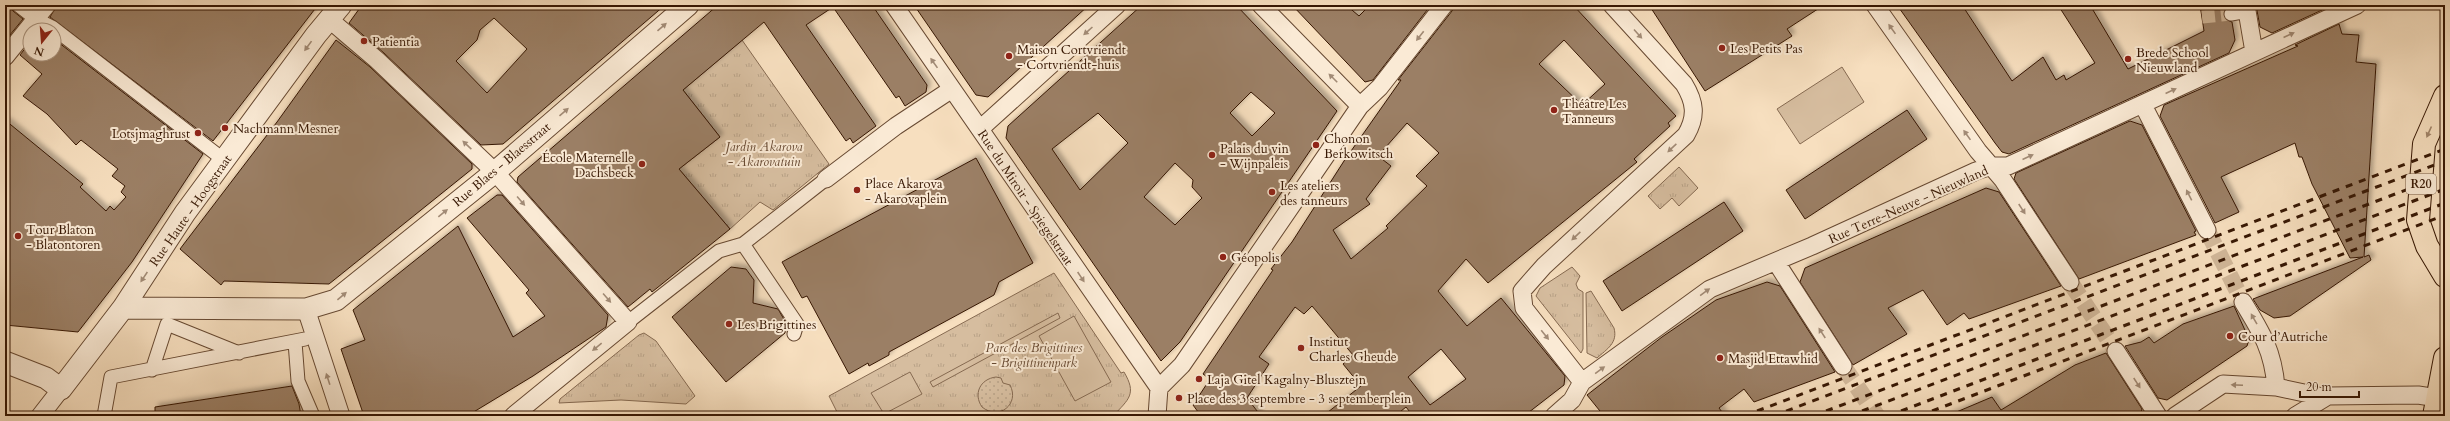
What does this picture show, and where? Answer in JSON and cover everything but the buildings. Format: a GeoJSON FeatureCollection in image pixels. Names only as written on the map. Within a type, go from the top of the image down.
{"type":"FeatureCollection","features":[{"type":"Feature","properties":{"kind":"main road","name":"R20"},"geometry":{"type":"LineString","coordinates":[[2445,96],[2424,144],[2418,220],[2427,246],[2445,276]]}},
{"type":"Feature","properties":{"kind":"main road"},"geometry":{"type":"LineString","coordinates":[[2436,407],[2445,358]]}},
{"type":"Feature","properties":{"kind":"street"},"geometry":{"type":"LineString","coordinates":[[18,5],[36,19],[52,27],[224,160]]}},
{"type":"Feature","properties":{"kind":"street"},"geometry":{"type":"LineString","coordinates":[[5,57],[47,5]]}},
{"type":"Feature","properties":{"kind":"street","name":"Rue Blaes - Blaesstraat"},"geometry":{"type":"LineString","coordinates":[[123,308],[306,309],[336,300],[495,172],[688,5]]}},
{"type":"Feature","properties":{"kind":"street","name":"Rue du Miroir - Spiegelstraat"},"geometry":{"type":"LineString","coordinates":[[894,5],[1159,388]]}},
{"type":"Feature","properties":{"kind":"street"},"geometry":{"type":"LineString","coordinates":[[980,130],[1117,5]]}},
{"type":"Feature","properties":{"kind":"street"},"geometry":{"type":"LineString","coordinates":[[1261,5],[1360,106]]}},
{"type":"Feature","properties":{"kind":"street"},"geometry":{"type":"LineString","coordinates":[[1157,416],[1159,388],[1182,364],[1360,106],[1380,87],[1444,5]]}},
{"type":"Feature","properties":{"kind":"street"},"geometry":{"type":"LineString","coordinates":[[1582,382],[1524,308],[1522,291],[1544,266],[1686,135],[1694,117],[1692,96],[1684,84],[1612,5]]}},
{"type":"Feature","properties":{"kind":"street"},"geometry":{"type":"LineString","coordinates":[[1874,5],[1991,166],[2003,180],[2070,282]]}},
{"type":"Feature","properties":{"kind":"street","name":"Rue Terre-Neuve - Nieuwland"},"geometry":{"type":"LineString","coordinates":[[1554,416],[1572,400],[1582,382],[1710,289],[1776,262],[1991,166],[2008,166],[2357,5]]}},
{"type":"Feature","properties":{"kind":"street"},"geometry":{"type":"LineString","coordinates":[[2242,10],[2254,52]]}},
{"type":"Feature","properties":{"kind":"street"},"geometry":{"type":"LineString","coordinates":[[336,12],[377,60],[495,172],[628,322]]}},
{"type":"Feature","properties":{"kind":"street","name":"Rue Haute - Hoogstraat"},"geometry":{"type":"LineString","coordinates":[[40,416],[123,308],[185,214],[336,12]]}},
{"type":"Feature","properties":{"kind":"street"},"geometry":{"type":"LineString","coordinates":[[513,416],[628,322],[719,251],[743,244],[896,126],[952,89]]}},
{"type":"Feature","properties":{"kind":"street"},"geometry":{"type":"LineString","coordinates":[[2143,104],[2207,230]]}},
{"type":"Feature","properties":{"kind":"street"},"geometry":{"type":"LineString","coordinates":[[743,244],[797,324],[794,334]]}},
{"type":"Feature","properties":{"kind":"street"},"geometry":{"type":"LineString","coordinates":[[1776,262],[1843,366]]}},
{"type":"Feature","properties":{"kind":"street"},"geometry":{"type":"LineString","coordinates":[[2244,302],[2265,339],[2274,363],[2276,387]]}},
{"type":"Feature","properties":{"kind":"street"},"geometry":{"type":"LineString","coordinates":[[306,309],[341,416]]}},
{"type":"Feature","properties":{"kind":"street"},"geometry":{"type":"LineString","coordinates":[[152,370],[167,324],[239,353]]}},
{"type":"Feature","properties":{"kind":"street"},"geometry":{"type":"LineString","coordinates":[[104,416],[111,378],[300,341],[298,380],[313,416]]}},
{"type":"Feature","properties":{"kind":"street"},"geometry":{"type":"LineString","coordinates":[[2116,351],[2158,416]]}},
{"type":"Feature","properties":{"kind":"street"},"geometry":{"type":"LineString","coordinates":[[5,362],[46,378],[61,390]]}},
{"type":"Feature","properties":{"kind":"street"},"geometry":{"type":"LineString","coordinates":[[2175,416],[2223,384],[2276,387],[2323,397],[2418,395],[2436,407]]}},
{"type":"Feature","properties":{"kind":"street"},"geometry":{"type":"LineString","coordinates":[[2295,416],[2323,397]]}},
{"type":"Feature","properties":{"kind":"green space","name":"Jardin Akarova - Akarovatuin"},"geometry":{"type":"Polygon","coordinates":[[[742,40],[829,164],[773,210],[760,202],[730,229],[679,169],[720,137],[683,90],[742,40]]]}},
{"type":"Feature","properties":{"kind":"green space"},"geometry":{"type":"Polygon","coordinates":[[[1842,67],[1864,102],[1800,144],[1777,109],[1842,67]]]}},
{"type":"Feature","properties":{"kind":"green space"},"geometry":{"type":"Polygon","coordinates":[[[1679,167],[1698,188],[1679,206],[1672,198],[1660,209],[1648,196],[1679,167]]]}},
{"type":"Feature","properties":{"kind":"green space"},"geometry":{"type":"Polygon","coordinates":[[[1572,267],[1580,276],[1576,284],[1578,289],[1583,292],[1583,349],[1581,353],[1536,296],[1540,288],[1572,267]]]}},
{"type":"Feature","properties":{"kind":"green space","name":"Parc des Brigittines - Brigittinenpark"},"geometry":{"type":"Polygon","coordinates":[[[1054,273],[1121,373],[1124,372],[1128,380],[1130,386],[1129,396],[1113,416],[839,416],[829,396],[1054,273]]]}},
{"type":"Feature","properties":{"kind":"green space"},"geometry":{"type":"Polygon","coordinates":[[[1591,291],[1614,328],[1615,333],[1611,345],[1597,358],[1587,353],[1586,293],[1591,291]]]}},
{"type":"Feature","properties":{"kind":"green space"},"geometry":{"type":"Polygon","coordinates":[[[1058,313],[1060,318],[933,387],[930,382],[1058,313]]]}},
{"type":"Feature","properties":{"kind":"green space"},"geometry":{"type":"Polygon","coordinates":[[[1074,316],[1111,382],[1075,401],[1039,336],[1074,316]]]}},
{"type":"Feature","properties":{"kind":"green space"},"geometry":{"type":"Polygon","coordinates":[[[644,333],[656,341],[695,396],[686,404],[621,400],[559,403],[560,399],[639,335],[644,333]]]}},
{"type":"Feature","properties":{"kind":"green space"},"geometry":{"type":"Polygon","coordinates":[[[910,372],[922,394],[884,414],[871,393],[910,372]]]}},
{"type":"Feature","properties":{"kind":"green space"},"geometry":{"type":"Polygon","coordinates":[[[990,378],[1001,378],[1003,383],[1010,385],[1012,398],[1010,404],[1006,408],[995,412],[988,411],[982,407],[979,402],[978,392],[982,384],[990,378]]]}},
{"type":"Feature","properties":{"kind":"tunnel"},"geometry":{"type":"LineString","coordinates":[[2202,17],[2231,14]]}},
{"type":"Feature","properties":{"kind":"tunnel"},"geometry":{"type":"LineString","coordinates":[[2207,230],[2243,302]]}},
{"type":"Feature","properties":{"kind":"tunnel"},"geometry":{"type":"LineString","coordinates":[[2070,282],[2116,351]]}},
{"type":"Feature","properties":{"kind":"tunnel"},"geometry":{"type":"LineString","coordinates":[[1843,366],[1877,416]]}},
{"type":"Feature","properties":{"kind":"railway"},"geometry":{"type":"LineString","coordinates":[[1744,416],[2445,149]]}},
{"type":"Feature","properties":{"kind":"railway"},"geometry":{"type":"LineString","coordinates":[[1773,416],[2445,161]]}},
{"type":"Feature","properties":{"kind":"railway"},"geometry":{"type":"LineString","coordinates":[[1813,416],[2445,175]]}},
{"type":"Feature","properties":{"kind":"railway"},"geometry":{"type":"LineString","coordinates":[[1849,416],[2445,189]]}},
{"type":"Feature","properties":{"kind":"railway"},"geometry":{"type":"LineString","coordinates":[[1888,416],[2445,203]]}},
{"type":"Feature","properties":{"kind":"railway"},"geometry":{"type":"LineString","coordinates":[[1919,416],[2445,215]]}},
{"type":"Feature","properties":{"kind":"place","name":"Patientia"},"geometry":{"type":"Point","coordinates":[364,41]}},
{"type":"Feature","properties":{"kind":"place","name":"Les Petits Pas"},"geometry":{"type":"Point","coordinates":[1722,48]}},
{"type":"Feature","properties":{"kind":"place","name":"Maison Cortvriendt - Cortvriendt-huis"},"geometry":{"type":"Point","coordinates":[1009,56]}},
{"type":"Feature","properties":{"kind":"place","name":"Brede School Nieuwland"},"geometry":{"type":"Point","coordinates":[2128,59]}},
{"type":"Feature","properties":{"kind":"place","name":"Théâtre Les Tanneurs"},"geometry":{"type":"Point","coordinates":[1554,110]}},
{"type":"Feature","properties":{"kind":"place","name":"Nachmann Mesner"},"geometry":{"type":"Point","coordinates":[225,128]}},
{"type":"Feature","properties":{"kind":"place","name":"Lotsjmaghrust"},"geometry":{"type":"Point","coordinates":[198,133]}},
{"type":"Feature","properties":{"kind":"place","name":"Chonon Berkowitsch"},"geometry":{"type":"Point","coordinates":[1316,145]}},
{"type":"Feature","properties":{"kind":"place","name":"Palais du vin - Wijnpaleis"},"geometry":{"type":"Point","coordinates":[1212,155]}},
{"type":"Feature","properties":{"kind":"place","name":"École Maternelle Dachsbeck"},"geometry":{"type":"Point","coordinates":[642,164]}},
{"type":"Feature","properties":{"kind":"place","name":"Place Akarova - Akarovaplein"},"geometry":{"type":"Point","coordinates":[857,190]}},
{"type":"Feature","properties":{"kind":"place","name":"Les ateliers des tanneurs"},"geometry":{"type":"Point","coordinates":[1272,192]}},
{"type":"Feature","properties":{"kind":"place","name":"Tour Blaton - Blatontoren"},"geometry":{"type":"Point","coordinates":[18,236]}},
{"type":"Feature","properties":{"kind":"place","name":"Géopolis"},"geometry":{"type":"Point","coordinates":[1223,257]}},
{"type":"Feature","properties":{"kind":"place","name":"Les Brigittines"},"geometry":{"type":"Point","coordinates":[729,324]}},
{"type":"Feature","properties":{"kind":"place","name":"Cour d’Autriche"},"geometry":{"type":"Point","coordinates":[2230,336]}},
{"type":"Feature","properties":{"kind":"place","name":"Institut Charles Gheude"},"geometry":{"type":"Point","coordinates":[1301,348]}},
{"type":"Feature","properties":{"kind":"place","name":"Masjid Ettawhid"},"geometry":{"type":"Point","coordinates":[1720,358]}},
{"type":"Feature","properties":{"kind":"place","name":"Laja Gitel Kagalny-Blusztejn"},"geometry":{"type":"Point","coordinates":[1199,379]}},
{"type":"Feature","properties":{"kind":"place","name":"Place des 3 septembre - 3 septemberplein"},"geometry":{"type":"Point","coordinates":[1179,398]}}]}
